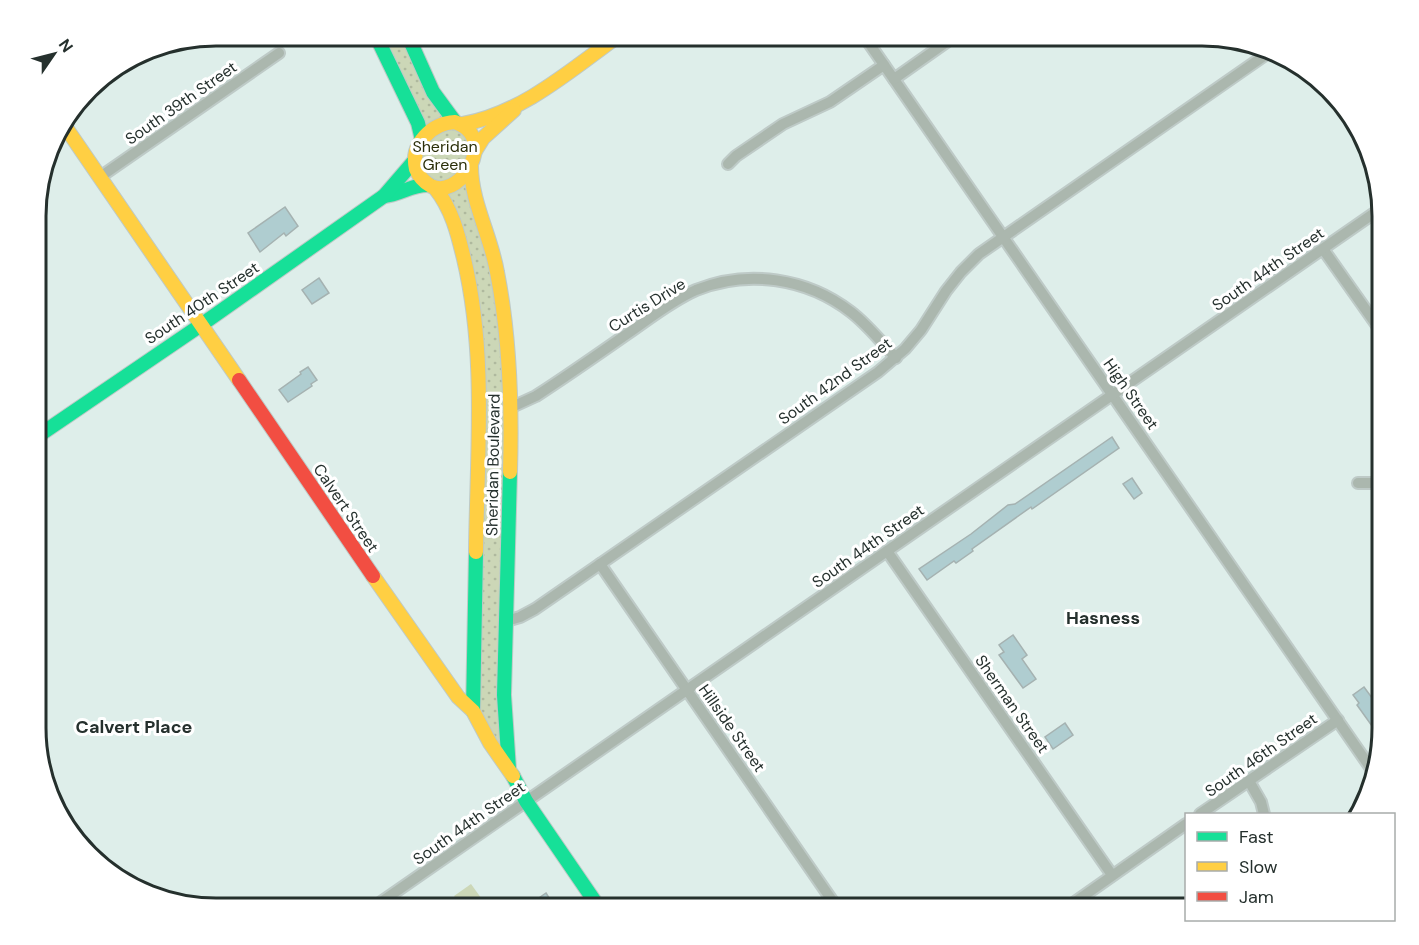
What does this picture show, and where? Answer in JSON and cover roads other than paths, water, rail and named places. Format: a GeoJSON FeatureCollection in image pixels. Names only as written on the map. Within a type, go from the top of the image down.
{"type":"FeatureCollection","features":[{"type":"Feature","properties":{"kind":"main road"},"geometry":{"type":"LineString","coordinates":[[381,47],[418,123],[422,140]]}},
{"type":"Feature","properties":{"kind":"main road"},"geometry":{"type":"LineString","coordinates":[[413,47],[436,99],[444,111],[472,136],[475,151]]}},
{"type":"Feature","properties":{"kind":"main road"},"geometry":{"type":"LineString","coordinates":[[524,100],[483,138],[475,151],[471,166],[452,185],[444,188],[432,186],[420,176],[415,160],[422,140],[435,126],[481,121],[524,100],[602,47]]}},
{"type":"Feature","properties":{"kind":"main road","name":"Calvert Street"},"geometry":{"type":"LineString","coordinates":[[69,132],[429,657],[458,697],[473,711],[526,801],[592,898]]}},
{"type":"Feature","properties":{"kind":"main road","name":"South 40th Street"},"geometry":{"type":"LineString","coordinates":[[47,430],[384,196],[415,160]]}},
{"type":"Feature","properties":{"kind":"main road","name":"Sheridan Boulevard"},"geometry":{"type":"LineString","coordinates":[[471,166],[470,180],[493,252],[502,294],[512,407],[504,695],[508,769]]}},
{"type":"Feature","properties":{"kind":"main road","name":"South 40th Street"},"geometry":{"type":"LineString","coordinates":[[384,196],[394,196],[418,184],[432,186]]}},
{"type":"Feature","properties":{"kind":"main road","name":"Sheridan Boulevard"},"geometry":{"type":"LineString","coordinates":[[432,186],[451,208],[473,297],[477,337],[479,427],[473,711]]}},
{"type":"Feature","properties":{"kind":"street","name":"High Street"},"geometry":{"type":"LineString","coordinates":[[872,47],[1368,764]]}},
{"type":"Feature","properties":{"kind":"street"},"geometry":{"type":"LineString","coordinates":[[894,79],[939,47]]}},
{"type":"Feature","properties":{"kind":"street","name":"South 39th Street"},"geometry":{"type":"LineString","coordinates":[[100,177],[279,53]]}},
{"type":"Feature","properties":{"kind":"street","name":"South 42nd Street"},"geometry":{"type":"LineString","coordinates":[[506,621],[535,609],[896,358],[921,330],[961,272],[979,254],[1261,58]]}},
{"type":"Feature","properties":{"kind":"street"},"geometry":{"type":"LineString","coordinates":[[728,164],[783,124],[830,102],[884,65]]}},
{"type":"Feature","properties":{"kind":"street","name":"South 44th Street"},"geometry":{"type":"LineString","coordinates":[[387,898],[1372,215]]}},
{"type":"Feature","properties":{"kind":"street"},"geometry":{"type":"LineString","coordinates":[[1323,249],[1372,318]]}},
{"type":"Feature","properties":{"kind":"street","name":"Curtis Drive"},"geometry":{"type":"LineString","coordinates":[[512,407],[536,396],[678,299],[716,283],[739,279],[781,280],[817,291],[853,313],[896,358]]}},
{"type":"Feature","properties":{"kind":"street"},"geometry":{"type":"LineString","coordinates":[[1358,483],[1372,483]]}},
{"type":"Feature","properties":{"kind":"street","name":"Sherman Street"},"geometry":{"type":"LineString","coordinates":[[887,551],[1112,875]]}},
{"type":"Feature","properties":{"kind":"street","name":"Hillside Street"},"geometry":{"type":"LineString","coordinates":[[600,564],[830,898]]}},
{"type":"Feature","properties":{"kind":"street","name":"South 46th Street"},"geometry":{"type":"LineString","coordinates":[[1201,813],[1338,720]]}},
{"type":"Feature","properties":{"kind":"street"},"geometry":{"type":"LineString","coordinates":[[1249,781],[1261,802],[1264,813]]}},
{"type":"Feature","properties":{"kind":"street"},"geometry":{"type":"LineString","coordinates":[[1080,898],[1185,825]]}},
{"type":"Feature","properties":{"kind":"district","name":"Hasness"},"geometry":{"type":"Point","coordinates":[1103,618]}},
{"type":"Feature","properties":{"kind":"district","name":"Calvert Place"},"geometry":{"type":"Point","coordinates":[134,727]}},
{"type":"Feature","properties":{"kind":"park label","name":"Sheridan Green"},"geometry":{"type":"Point","coordinates":[445,155]}}]}
